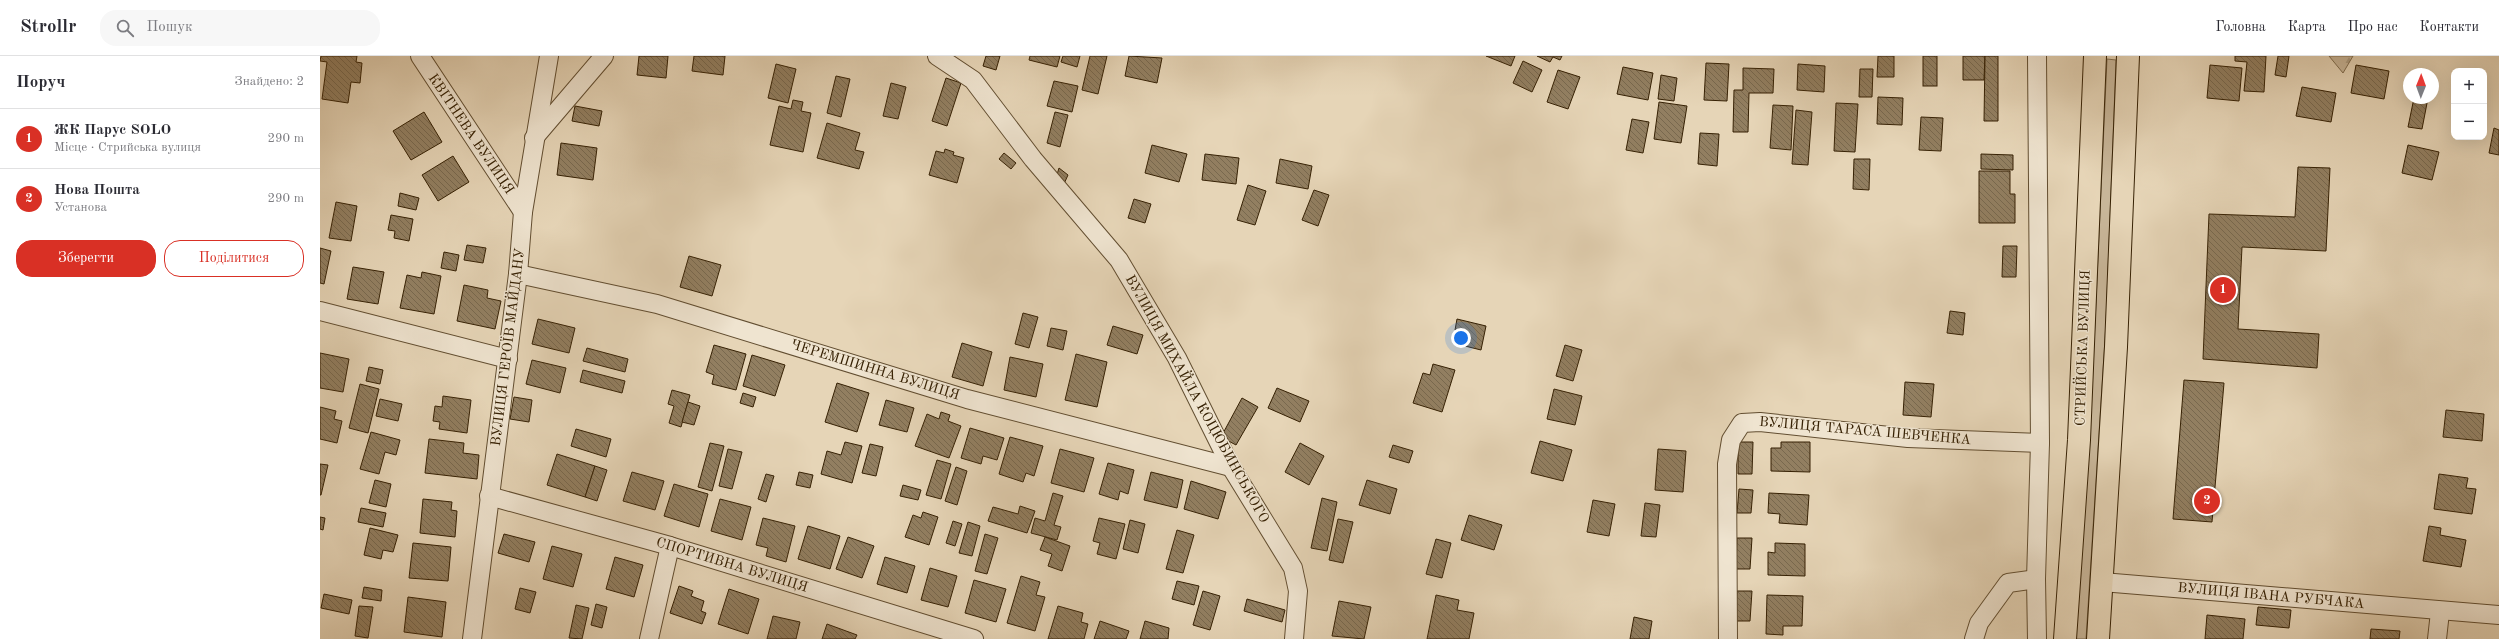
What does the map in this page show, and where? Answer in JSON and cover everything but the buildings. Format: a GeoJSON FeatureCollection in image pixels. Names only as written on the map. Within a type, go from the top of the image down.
{"type":"FeatureCollection","features":[{"type":"Feature","properties":{"kind":"highway","name":"СТРИЙСЬКА ВУЛИЦЯ"},"geometry":{"type":"LineString","coordinates":[[2065,639],[2079,440],[2095,56]]}},
{"type":"Feature","properties":{"kind":"highway"},"geometry":{"type":"LineString","coordinates":[[2098,639],[2116,347],[2128,56]]}},
{"type":"Feature","properties":{"kind":"street","name":"КВІТНЕВА ВУЛИЦЯ"},"geometry":{"type":"LineString","coordinates":[[420,56],[523,212]]}},
{"type":"Feature","properties":{"kind":"street","name":"ВУЛИЦЯ ГЕРОЇВ МАЙДАНУ"},"geometry":{"type":"LineString","coordinates":[[472,639],[489,496],[508,358],[518,274],[523,212],[534,138],[549,56]]}},
{"type":"Feature","properties":{"kind":"street"},"geometry":{"type":"LineString","coordinates":[[534,138],[604,56]]}},
{"type":"Feature","properties":{"kind":"street","name":"ВУЛИЦЯ МИХАЙЛА КОЦЮБИНСЬКОГО"},"geometry":{"type":"LineString","coordinates":[[937,56],[973,80],[1033,158],[1119,260],[1177,358],[1231,467],[1293,568],[1298,590],[1294,639]]}},
{"type":"Feature","properties":{"kind":"street"},"geometry":{"type":"LineString","coordinates":[[2037,56],[2040,444],[2036,579],[2037,639]]}},
{"type":"Feature","properties":{"kind":"street","name":"ЧЕРЕМШИННА ВУЛИЦЯ"},"geometry":{"type":"LineString","coordinates":[[518,274],[657,304],[967,398],[1231,467]]}},
{"type":"Feature","properties":{"kind":"street"},"geometry":{"type":"LineString","coordinates":[[320,311],[508,358]]}},
{"type":"Feature","properties":{"kind":"street","name":"ВУЛИЦЯ ТАРАСА ШЕВЧЕНКА"},"geometry":{"type":"LineString","coordinates":[[1728,639],[1727,464],[1731,440],[1742,422],[1760,422],[1908,438],[2040,444]]}},
{"type":"Feature","properties":{"kind":"street","name":"СПОРТИВНА ВУЛИЦЯ"},"geometry":{"type":"LineString","coordinates":[[489,496],[670,546],[974,639]]}},
{"type":"Feature","properties":{"kind":"street"},"geometry":{"type":"LineString","coordinates":[[649,639],[670,546]]}},
{"type":"Feature","properties":{"kind":"street"},"geometry":{"type":"LineString","coordinates":[[1974,639],[1979,623],[2008,583],[2036,579]]}},
{"type":"Feature","properties":{"kind":"street","name":"ВУЛИЦЯ ІВАНА РУБЧАКА"},"geometry":{"type":"LineString","coordinates":[[2102,582],[2152,584],[2440,612],[2499,615]]}},
{"type":"Feature","properties":{"kind":"street"},"geometry":{"type":"LineString","coordinates":[[2437,639],[2440,612]]}},
{"type":"Feature","properties":{"kind":"green space"},"geometry":{"type":"Polygon","coordinates":[[[2329,56],[2353,56],[2343,73],[2329,56]]]}},
{"type":"Feature","properties":{"kind":"green space"},"geometry":{"type":"Polygon","coordinates":[[[2107,59],[2116,60],[2106,323],[2086,639],[2076,639],[2095,323],[2107,59]]]}},
{"type":"Feature","properties":{"kind":"place","name":"ЖК Парус SOLO"},"geometry":{"type":"Point","coordinates":[2223,290]}},
{"type":"Feature","properties":{"kind":"place","name":"Нова Пошта"},"geometry":{"type":"Point","coordinates":[2207,501]}}]}
